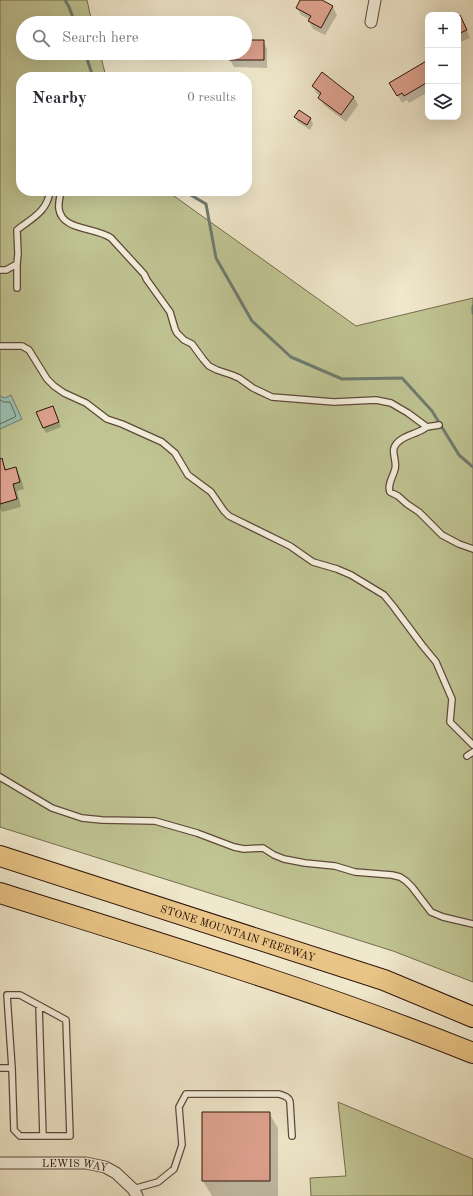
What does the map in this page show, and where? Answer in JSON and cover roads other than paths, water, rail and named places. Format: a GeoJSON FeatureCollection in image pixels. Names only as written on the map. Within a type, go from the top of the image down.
{"type":"FeatureCollection","features":[{"type":"Feature","properties":{"kind":"highway","name":"STONE MOUNTAIN FREEWAY"},"geometry":{"type":"LineString","coordinates":[[0,856],[384,980],[473,1017]]}},
{"type":"Feature","properties":{"kind":"highway"},"geometry":{"type":"LineString","coordinates":[[0,893],[320,996],[408,1027],[473,1053]]}},
{"type":"Feature","properties":{"kind":"street"},"geometry":{"type":"LineString","coordinates":[[371,22],[375,0]]}},
{"type":"Feature","properties":{"kind":"street","name":"LEWIS WAY"},"geometry":{"type":"LineString","coordinates":[[0,1163],[86,1163],[105,1167],[116,1173],[135,1193]]}},
{"type":"Feature","properties":{"kind":"lane"},"geometry":{"type":"LineString","coordinates":[[17,288],[17,230],[44,208],[49,200],[49,196]]}},
{"type":"Feature","properties":{"kind":"lane"},"geometry":{"type":"LineString","coordinates":[[60,196],[58,204],[59,211],[65,221],[75,226],[105,234],[111,238],[124,254],[144,274],[170,312],[174,329],[177,333],[184,340],[192,344],[210,366],[232,375],[253,388],[272,397],[334,402],[376,400],[391,403],[427,427]]}},
{"type":"Feature","properties":{"kind":"lane"},"geometry":{"type":"LineString","coordinates":[[0,270],[6,270],[17,264]]}},
{"type":"Feature","properties":{"kind":"lane"},"geometry":{"type":"LineString","coordinates":[[0,346],[22,346],[28,350],[47,379],[64,394],[86,403],[107,418],[162,442],[175,453],[188,474],[211,492],[229,516],[290,546],[313,562],[351,575],[384,595],[436,662],[452,699],[450,722],[473,745]]}},
{"type":"Feature","properties":{"kind":"lane"},"geometry":{"type":"LineString","coordinates":[[439,425],[427,427],[403,438],[394,448],[396,467],[388,487],[390,492],[398,496],[419,512],[442,534],[473,549]]}},
{"type":"Feature","properties":{"kind":"lane"},"geometry":{"type":"LineString","coordinates":[[467,756],[473,752]]}},
{"type":"Feature","properties":{"kind":"lane"},"geometry":{"type":"LineString","coordinates":[[0,777],[52,808],[82,818],[155,821],[197,833],[234,847],[244,849],[263,848],[284,859],[335,866],[355,872],[392,875],[406,881],[431,912],[442,917],[473,924]]}},
{"type":"Feature","properties":{"kind":"lane"},"geometry":{"type":"LineString","coordinates":[[7,995],[20,995],[39,1006],[66,1020],[70,1136],[20,1136],[14,1130],[12,1068],[7,995]]}},
{"type":"Feature","properties":{"kind":"lane"},"geometry":{"type":"LineString","coordinates":[[39,1006],[43,1136]]}},
{"type":"Feature","properties":{"kind":"lane"},"geometry":{"type":"LineString","coordinates":[[0,1068],[12,1068]]}},
{"type":"Feature","properties":{"kind":"lane"},"geometry":{"type":"LineString","coordinates":[[135,1193],[158,1182],[174,1169],[182,1145],[179,1107],[186,1094],[279,1094],[285,1096],[290,1102],[292,1136]]}},
{"type":"Feature","properties":{"kind":"water"},"geometry":{"type":"Polygon","coordinates":[[[11,395],[22,419],[0,429],[0,396],[5,398],[11,395]]]}},
{"type":"Feature","properties":{"kind":"waterway"},"geometry":{"type":"LineString","coordinates":[[65,0],[72,16]]}},
{"type":"Feature","properties":{"kind":"waterway"},"geometry":{"type":"LineString","coordinates":[[87,60],[91,72]]}},
{"type":"Feature","properties":{"kind":"waterway"},"geometry":{"type":"LineString","coordinates":[[192,196],[206,204],[216,258],[252,321],[291,357],[342,379],[402,378],[432,411],[459,455],[473,467]]}},
{"type":"Feature","properties":{"kind":"waterway"},"geometry":{"type":"LineString","coordinates":[[473,306],[473,313]]}}]}
